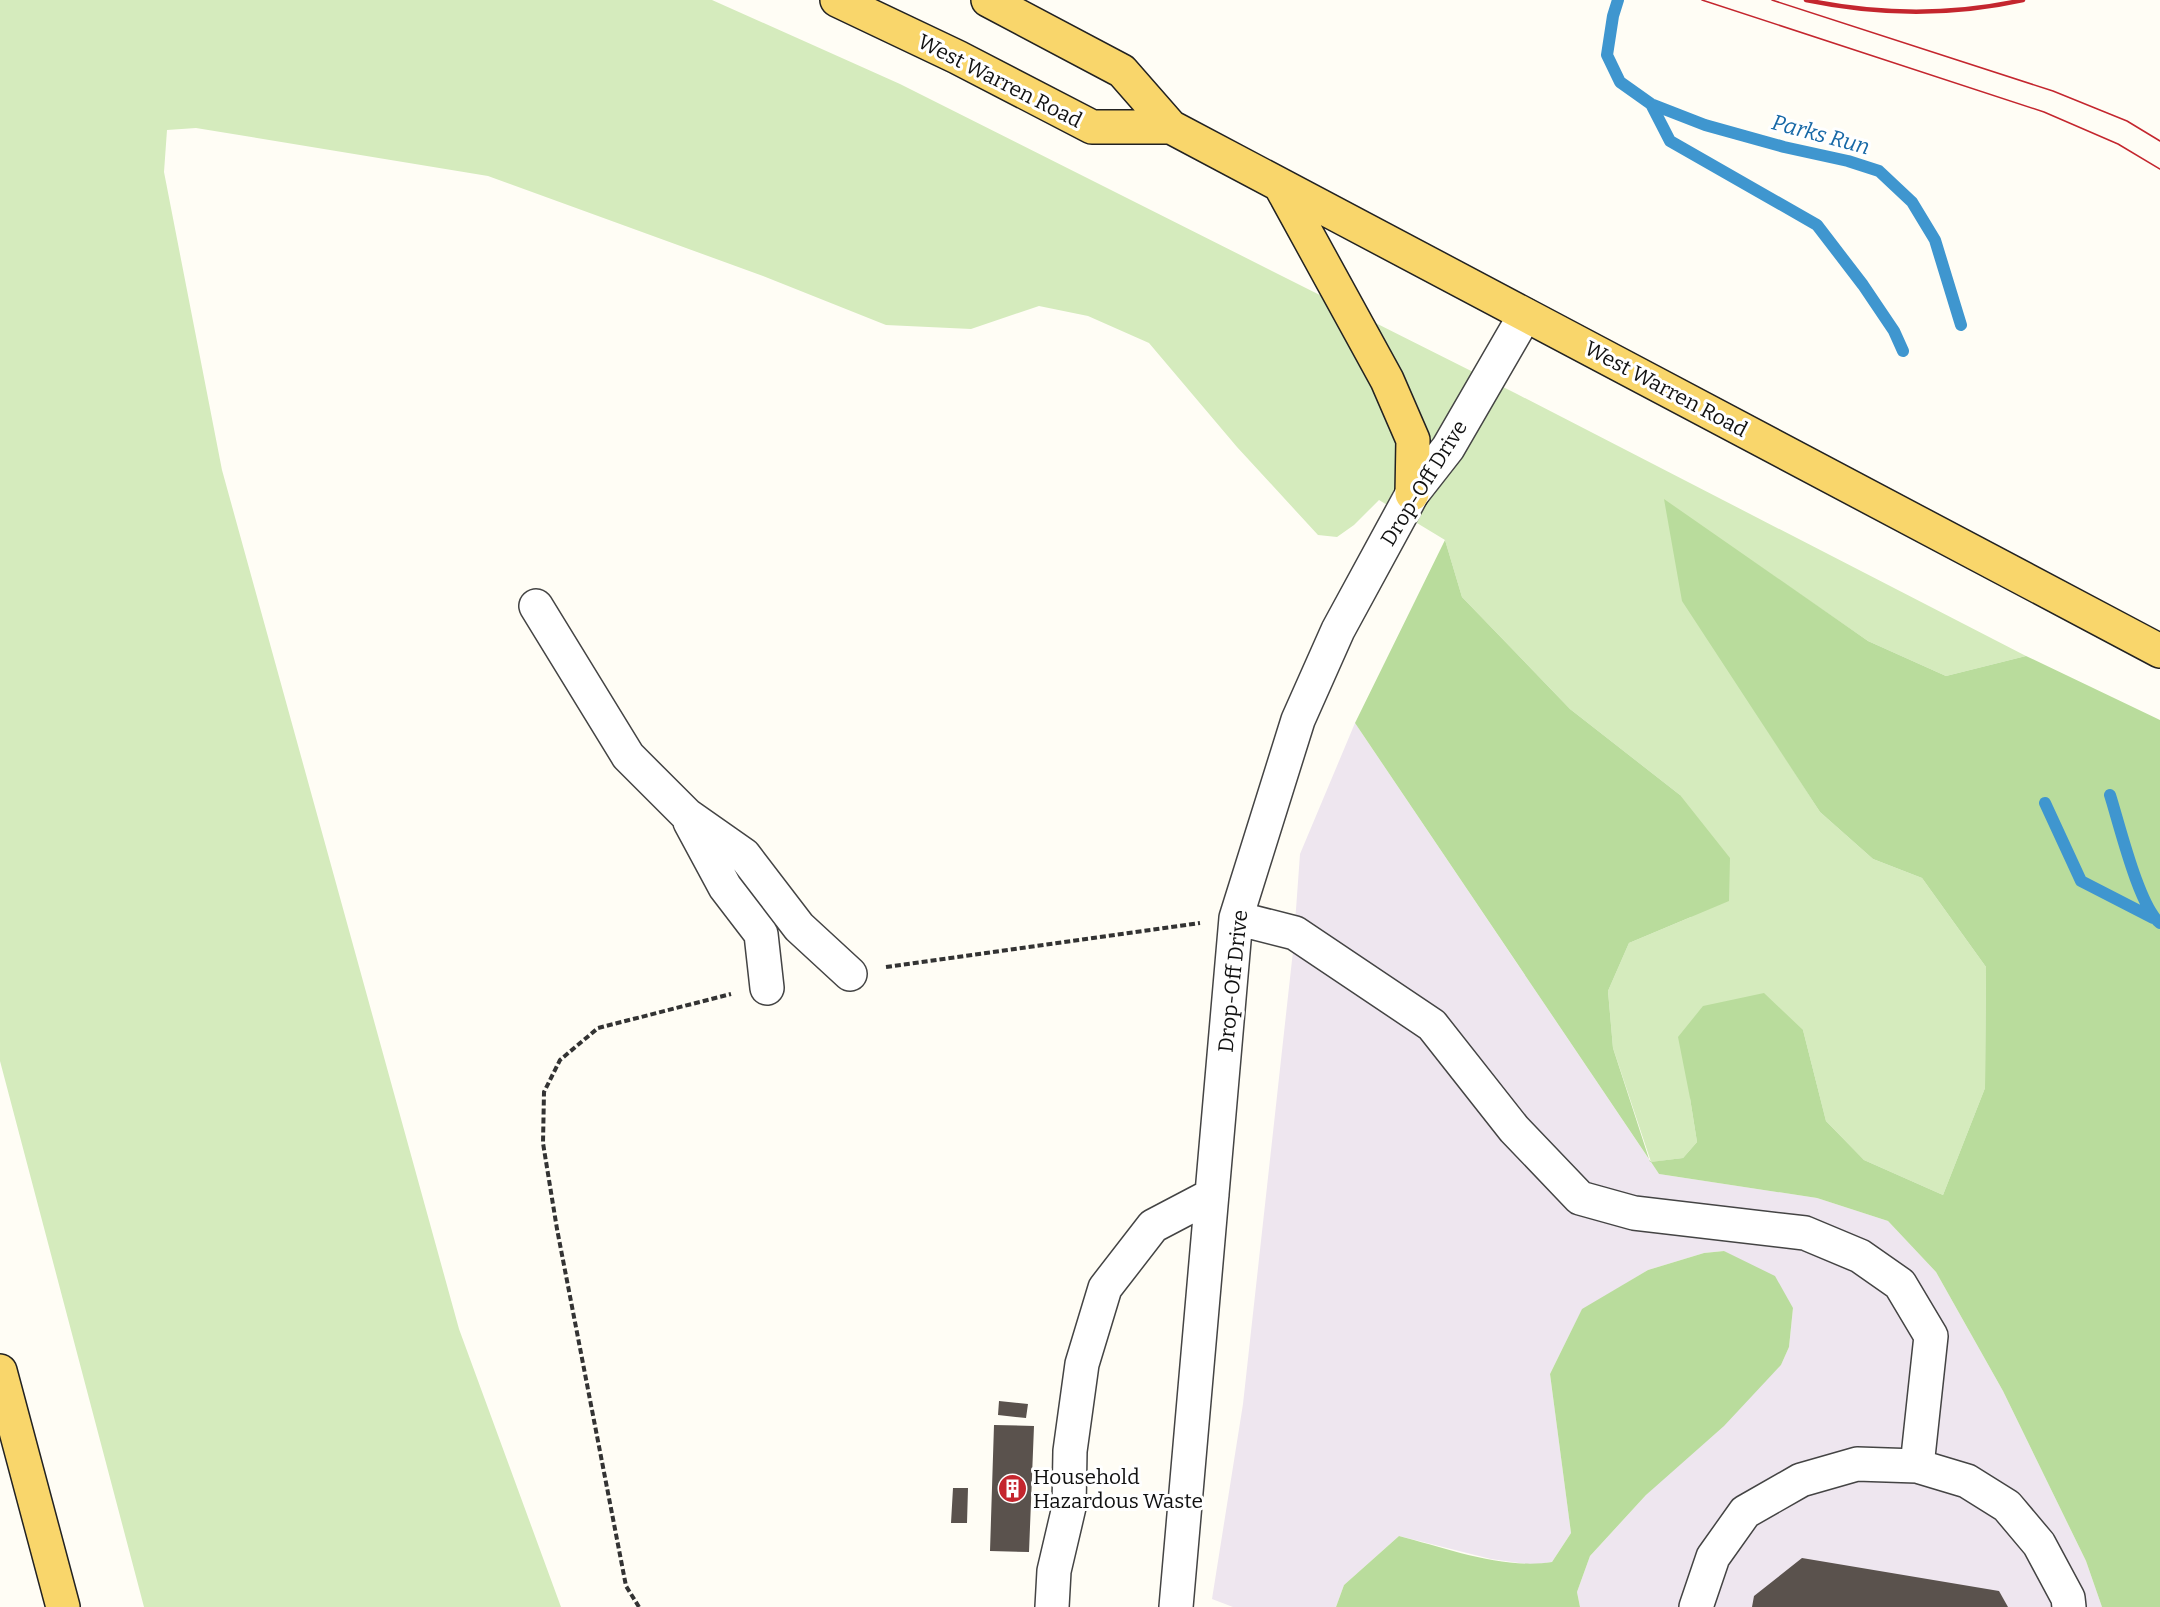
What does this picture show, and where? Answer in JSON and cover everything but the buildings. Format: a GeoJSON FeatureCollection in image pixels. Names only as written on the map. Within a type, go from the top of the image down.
{"type":"FeatureCollection","features":[{"type":"Feature","properties":{"kind":"main road","name":"West Warren Road"},"geometry":{"type":"LineString","coordinates":[[837,0],[957,57],[1092,127],[1171,127]]}},
{"type":"Feature","properties":{"kind":"main road","name":"West Warren Road"},"geometry":{"type":"LineString","coordinates":[[988,0],[1122,71],[1171,127],[2160,651]]}},
{"type":"Feature","properties":{"kind":"main road"},"geometry":{"type":"LineString","coordinates":[[1280,185],[1387,380],[1413,440],[1412,494]]}},
{"type":"Feature","properties":{"kind":"main road"},"geometry":{"type":"LineString","coordinates":[[0,1371],[63,1607]]}},
{"type":"Feature","properties":{"kind":"street","name":"Drop-Off Drive"},"geometry":{"type":"LineString","coordinates":[[1176,1607],[1236,918],[1298,720],[1338,630],[1412,494],[1448,448],[1525,315]]}},
{"type":"Feature","properties":{"kind":"street"},"geometry":{"type":"LineString","coordinates":[[536,606],[628,756],[687,815],[744,855],[800,927],[850,974]]}},
{"type":"Feature","properties":{"kind":"street"},"geometry":{"type":"LineString","coordinates":[[687,815],[725,887],[761,934],[767,988]]}},
{"type":"Feature","properties":{"kind":"street"},"geometry":{"type":"LineString","coordinates":[[1236,918],[1295,933],[1432,1025],[1514,1129],[1580,1198],[1634,1213],[1805,1233],[1860,1256],[1900,1284],[1931,1336],[1917,1467]]}},
{"type":"Feature","properties":{"kind":"street"},"geometry":{"type":"LineString","coordinates":[[1052,1607],[1054,1571],[1069,1508],[1070,1451],[1082,1364],[1105,1288],[1154,1226],[1212,1195]]}},
{"type":"Feature","properties":{"kind":"street"},"geometry":{"type":"LineString","coordinates":[[1696,1607],[1713,1557],[1745,1512],[1801,1480],[1857,1464],[1917,1467],[1967,1480],[2007,1506],[2038,1544],[2068,1598],[2069,1607]]}},
{"type":"Feature","properties":{"kind":"path"},"geometry":{"type":"LineString","coordinates":[[850,974],[1236,918]]}},
{"type":"Feature","properties":{"kind":"path"},"geometry":{"type":"LineString","coordinates":[[639,1607],[626,1586],[557,1229],[543,1143],[544,1092],[560,1060],[598,1028],[713,998],[767,988]]}},
{"type":"Feature","properties":{"kind":"shaded area"},"geometry":{"type":"Polygon","coordinates":[[[1355,723],[1659,1174],[1817,1198],[1888,1221],[1936,1272],[2003,1391],[2086,1561],[2102,1607],[1580,1607],[1577,1592],[1590,1556],[1646,1495],[1781,1365],[1789,1347],[1793,1308],[1724,1251],[1704,1253],[1648,1270],[1582,1310],[1550,1374],[1571,1533],[1552,1562],[1532,1565],[1491,1559],[1399,1536],[1344,1585],[1336,1607],[1233,1607],[1212,1599],[1243,1404],[1293,951],[1300,854],[1355,723]]]}},
{"type":"Feature","properties":{"kind":"green space"},"geometry":{"type":"Polygon","coordinates":[[[0,0],[712,0],[900,84],[1517,394],[2026,656],[1946,676],[1868,641],[1752,561],[1753,708],[1820,812],[1873,859],[1922,878],[1986,967],[1985,1088],[1943,1195],[1864,1160],[1826,1121],[1803,1030],[1690,1098],[1697,1142],[1683,1158],[1651,1162],[1613,1048],[1608,991],[1629,943],[1691,917],[1680,795],[1570,709],[1462,597],[1445,540],[1379,500],[1354,525],[1337,537],[1318,535],[1237,447],[1149,343],[1088,316],[1039,306],[971,329],[886,325],[763,276],[488,176],[196,128],[167,130],[164,172],[222,470],[459,1329],[561,1607],[144,1607],[0,1061],[0,0]]]}},
{"type":"Feature","properties":{"kind":"green space"},"geometry":{"type":"Polygon","coordinates":[[[1664,499],[1868,641],[1946,676],[2026,656],[2160,720],[2160,1607],[2102,1607],[2086,1561],[2003,1391],[1936,1272],[1888,1221],[1817,1198],[1659,1174],[1651,1162],[1683,1158],[1697,1142],[1678,1037],[1703,1006],[1764,993],[1803,1030],[1826,1121],[1864,1160],[1943,1195],[1985,1088],[1986,967],[1922,878],[1873,859],[1820,812],[1682,601],[1664,499]]]}},
{"type":"Feature","properties":{"kind":"green space"},"geometry":{"type":"Polygon","coordinates":[[[1445,540],[1462,597],[1570,709],[1680,795],[1730,858],[1729,901],[1629,943],[1608,991],[1613,1048],[1649,1159],[1355,723],[1445,540]]]}},
{"type":"Feature","properties":{"kind":"green space"},"geometry":{"type":"Polygon","coordinates":[[[1724,1251],[1775,1276],[1793,1308],[1789,1347],[1781,1365],[1724,1426],[1646,1495],[1590,1556],[1577,1592],[1580,1607],[1336,1607],[1344,1585],[1399,1536],[1455,1552],[1495,1560],[1534,1564],[1552,1562],[1571,1533],[1550,1374],[1582,1309],[1648,1270],[1704,1253],[1724,1251]]]}},
{"type":"Feature","properties":{"kind":"waterway","name":"Parks Run"},"geometry":{"type":"LineString","coordinates":[[1618,0],[1607,55],[1620,82],[1651,104],[1705,125],[1879,171],[1912,202],[1935,240],[1961,325]]}},
{"type":"Feature","properties":{"kind":"waterway","name":"Parks Run"},"geometry":{"type":"LineString","coordinates":[[1651,104],[1670,141],[1817,225],[1863,285],[1894,331],[1903,351]]}},
{"type":"Feature","properties":{"kind":"waterway","name":"Parks Run"},"geometry":{"type":"LineString","coordinates":[[2110,795],[2137,883],[2152,914],[2160,923]]}},
{"type":"Feature","properties":{"kind":"waterway","name":"Parks Run"},"geometry":{"type":"LineString","coordinates":[[2045,803],[2081,881],[2153,918]]}},
{"type":"Feature","properties":{"kind":"tram line"},"geometry":{"type":"LineString","coordinates":[[1702,0],[2044,112],[2118,144],[2160,169]]}},
{"type":"Feature","properties":{"kind":"tram line"},"geometry":{"type":"LineString","coordinates":[[1772,0],[2053,91],[2127,121],[2160,141]]}},
{"type":"Feature","properties":{"kind":"railway"},"geometry":{"type":"LineString","coordinates":[[1806,0],[1860,9],[1914,12],[1969,9],[2023,0]]}},
{"type":"Feature","properties":{"kind":"place","name":"Household Hazardous Waste"},"geometry":{"type":"Point","coordinates":[1012,1489]}}]}
